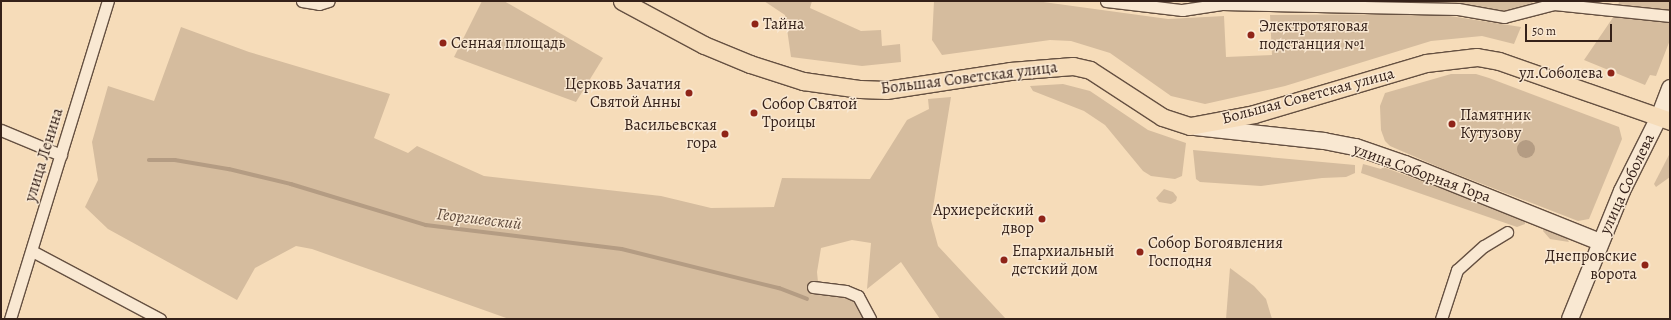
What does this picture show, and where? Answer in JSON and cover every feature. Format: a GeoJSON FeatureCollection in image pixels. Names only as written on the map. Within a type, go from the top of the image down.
{"type":"FeatureCollection","features":[{"type":"Feature","properties":{"kind":"main road","name":"Большая Советская улица"},"geometry":{"type":"LineString","coordinates":[[622,1],[704,45],[750,64],[803,81],[886,90],[1010,71],[1073,66],[1090,70],[1162,117],[1190,126],[1248,116],[1426,63],[1465,57],[1499,61],[1664,119]]}},
{"type":"Feature","properties":{"kind":"main road","name":"улица Соболева"},"geometry":{"type":"LineString","coordinates":[[1570,319],[1600,242],[1664,119],[1670,88]]}},
{"type":"Feature","properties":{"kind":"main road","name":"улица Соборная Гора"},"geometry":{"type":"LineString","coordinates":[[1190,126],[1324,141],[1356,147],[1405,164],[1600,242]]}},
{"type":"Feature","properties":{"kind":"street","name":"улица Ленина"},"geometry":{"type":"LineString","coordinates":[[10,319],[108,1]]}},
{"type":"Feature","properties":{"kind":"street"},"geometry":{"type":"LineString","coordinates":[[306,2],[329,1]]}},
{"type":"Feature","properties":{"kind":"street"},"geometry":{"type":"LineString","coordinates":[[1106,1],[1182,10],[1222,4],[1458,9],[1504,17],[1554,4],[1670,16]]}},
{"type":"Feature","properties":{"kind":"street"},"geometry":{"type":"LineString","coordinates":[[1,130],[61,155]]}},
{"type":"Feature","properties":{"kind":"street"},"geometry":{"type":"LineString","coordinates":[[1441,319],[1457,270],[1484,246],[1507,232]]}},
{"type":"Feature","properties":{"kind":"street"},"geometry":{"type":"LineString","coordinates":[[32,251],[160,319]]}},
{"type":"Feature","properties":{"kind":"street"},"geometry":{"type":"LineString","coordinates":[[813,287],[846,291],[862,300],[870,319]]}},
{"type":"Feature","properties":{"kind":"shaded area"},"geometry":{"type":"Polygon","coordinates":[[[482,1],[504,1],[603,58],[576,102],[454,57],[482,1]]]}},
{"type":"Feature","properties":{"kind":"shaded area"},"geometry":{"type":"Polygon","coordinates":[[[764,1],[812,1],[810,8],[861,31],[881,30],[882,46],[900,44],[901,62],[862,66],[791,57],[785,15],[764,1]]]}},
{"type":"Feature","properties":{"kind":"shaded area"},"geometry":{"type":"Polygon","coordinates":[[[934,1],[1036,1],[1168,19],[1224,16],[1226,57],[1272,55],[1270,15],[1437,14],[1521,27],[1514,44],[1482,36],[1431,41],[1285,86],[1205,104],[1171,96],[1110,53],[1071,41],[1050,40],[942,55],[932,40],[934,1]]]}},
{"type":"Feature","properties":{"kind":"shaded area"},"geometry":{"type":"Polygon","coordinates":[[[1446,1],[1533,1],[1526,17],[1446,1]]]}},
{"type":"Feature","properties":{"kind":"shaded area"},"geometry":{"type":"Polygon","coordinates":[[[1619,1],[1670,1],[1670,10],[1618,7],[1619,1]]]}},
{"type":"Feature","properties":{"kind":"shaded area"},"geometry":{"type":"Polygon","coordinates":[[[1614,16],[1670,22],[1670,40],[1656,76],[1650,75],[1645,85],[1584,60],[1614,16]]]}},
{"type":"Feature","properties":{"kind":"shaded area"},"geometry":{"type":"Polygon","coordinates":[[[181,27],[249,52],[390,94],[374,138],[408,153],[417,146],[484,176],[661,196],[711,208],[774,207],[782,178],[870,179],[907,120],[929,109],[928,99],[951,97],[931,220],[938,246],[1006,319],[940,319],[901,262],[867,289],[871,243],[852,240],[821,248],[817,272],[818,282],[810,294],[856,299],[865,319],[509,319],[312,249],[296,246],[255,268],[237,300],[108,229],[85,207],[98,180],[92,142],[108,86],[154,101],[181,27]]]}},
{"type":"Feature","properties":{"kind":"shaded area"},"geometry":{"type":"Polygon","coordinates":[[[1451,74],[1476,74],[1489,78],[1619,127],[1622,139],[1589,219],[1578,221],[1441,168],[1390,146],[1385,141],[1381,130],[1380,106],[1385,93],[1451,74]]]}},
{"type":"Feature","properties":{"kind":"shaded area"},"geometry":{"type":"Polygon","coordinates":[[[1063,84],[1090,91],[1148,130],[1186,143],[1182,176],[1175,179],[1151,176],[1143,171],[1105,125],[1084,111],[1033,91],[1030,86],[1063,84]]]}},
{"type":"Feature","properties":{"kind":"shaded area"},"geometry":{"type":"Polygon","coordinates":[[[1526,140],[1532,143],[1535,149],[1532,155],[1526,158],[1520,155],[1517,149],[1520,143],[1526,140]]]}},
{"type":"Feature","properties":{"kind":"shaded area"},"geometry":{"type":"Polygon","coordinates":[[[1193,150],[1355,165],[1355,173],[1346,177],[1322,178],[1261,186],[1200,182],[1196,179],[1193,150]]]}},
{"type":"Feature","properties":{"kind":"shaded area"},"geometry":{"type":"Polygon","coordinates":[[[1670,153],[1670,177],[1656,187],[1654,184],[1670,153]]]}},
{"type":"Feature","properties":{"kind":"shaded area"},"geometry":{"type":"Polygon","coordinates":[[[1363,164],[1381,169],[1383,167],[1525,219],[1525,224],[1517,227],[1361,173],[1363,164]]]}},
{"type":"Feature","properties":{"kind":"shaded area"},"geometry":{"type":"Polygon","coordinates":[[[1164,189],[1173,192],[1177,197],[1176,201],[1171,204],[1159,202],[1156,198],[1164,189]]]}},
{"type":"Feature","properties":{"kind":"shaded area"},"geometry":{"type":"Polygon","coordinates":[[[1544,229],[1565,235],[1569,242],[1550,239],[1543,231],[1544,229]]]}},
{"type":"Feature","properties":{"kind":"shaded area"},"geometry":{"type":"Polygon","coordinates":[[[1230,268],[1254,286],[1266,299],[1272,319],[1226,319],[1230,268]]]}},
{"type":"Feature","properties":{"kind":"waterway","name":"Георгиевский"},"geometry":{"type":"LineString","coordinates":[[149,160],[175,160],[229,169],[291,184],[426,225],[622,249],[779,288],[807,299]]}},
{"type":"Feature","properties":{"kind":"place","name":"Тайна"},"geometry":{"type":"Point","coordinates":[755,24]}},
{"type":"Feature","properties":{"kind":"place","name":"Электротяговая подстанция №1"},"geometry":{"type":"Point","coordinates":[1251,35]}},
{"type":"Feature","properties":{"kind":"place","name":"Сенная площадь"},"geometry":{"type":"Point","coordinates":[443,43]}},
{"type":"Feature","properties":{"kind":"place","name":"ул.Соболева"},"geometry":{"type":"Point","coordinates":[1611,73]}},
{"type":"Feature","properties":{"kind":"place","name":"Церковь Зачатия Святой Анны"},"geometry":{"type":"Point","coordinates":[689,93]}},
{"type":"Feature","properties":{"kind":"place","name":"Собор Святой Троицы"},"geometry":{"type":"Point","coordinates":[754,113]}},
{"type":"Feature","properties":{"kind":"place","name":"Памятник Кутузову"},"geometry":{"type":"Point","coordinates":[1452,124]}},
{"type":"Feature","properties":{"kind":"place","name":"Васильевская гора"},"geometry":{"type":"Point","coordinates":[725,134]}},
{"type":"Feature","properties":{"kind":"place","name":"Архиерейский двор"},"geometry":{"type":"Point","coordinates":[1042,219]}},
{"type":"Feature","properties":{"kind":"place","name":"Собор Богоявления Господня"},"geometry":{"type":"Point","coordinates":[1140,252]}},
{"type":"Feature","properties":{"kind":"place","name":"Епархиальный детский дом"},"geometry":{"type":"Point","coordinates":[1004,260]}},
{"type":"Feature","properties":{"kind":"place","name":"Днепровские ворота"},"geometry":{"type":"Point","coordinates":[1645,265]}}]}
